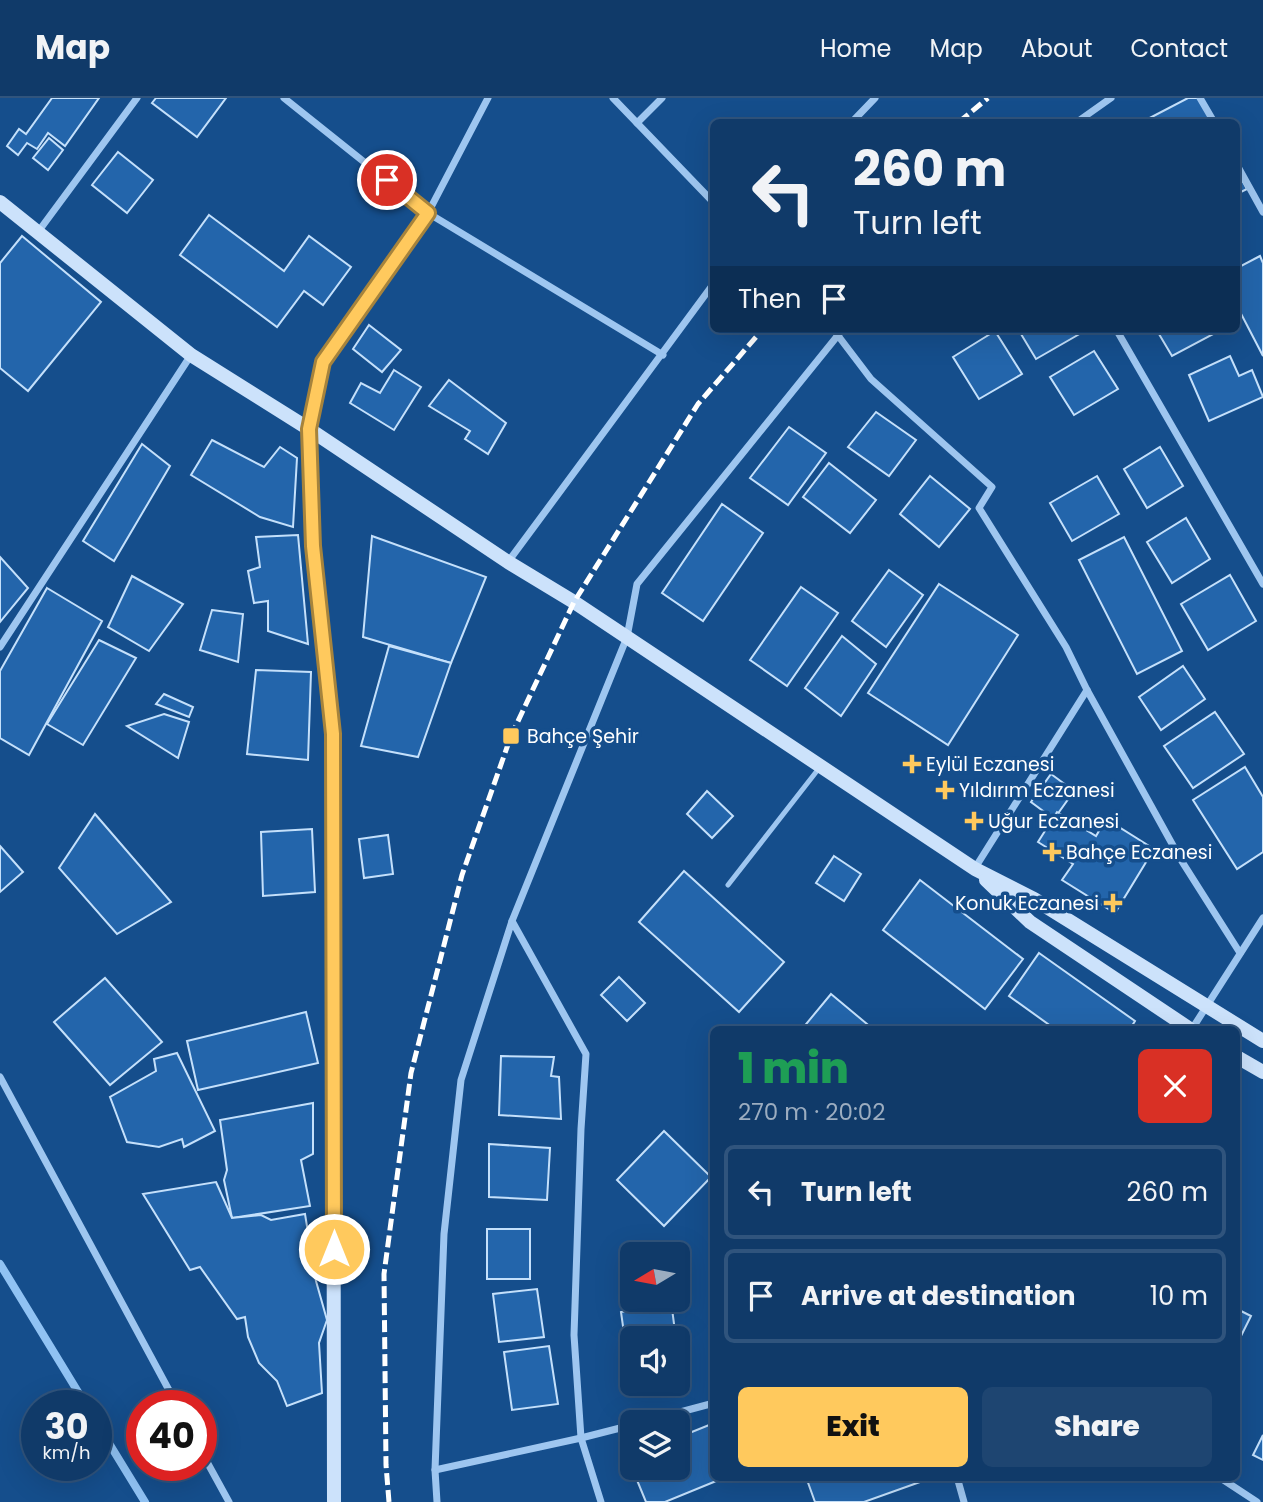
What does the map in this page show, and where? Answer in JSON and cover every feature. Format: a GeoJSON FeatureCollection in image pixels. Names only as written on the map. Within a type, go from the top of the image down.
{"type":"FeatureCollection","features":[{"type":"Feature","properties":{"kind":"street"},"geometry":{"type":"LineString","coordinates":[[38,232],[137,98]]}},
{"type":"Feature","properties":{"kind":"street"},"geometry":{"type":"LineString","coordinates":[[284,98],[428,213],[663,355]]}},
{"type":"Feature","properties":{"kind":"street"},"geometry":{"type":"LineString","coordinates":[[334,1502],[333,734],[313,546],[309,429],[323,362],[428,213],[488,98]]}},
{"type":"Feature","properties":{"kind":"street"},"geometry":{"type":"LineString","coordinates":[[613,98],[710,199]]}},
{"type":"Feature","properties":{"kind":"street"},"geometry":{"type":"LineString","coordinates":[[637,123],[662,98]]}},
{"type":"Feature","properties":{"kind":"street"},"geometry":{"type":"LineString","coordinates":[[855,119],[875,98]]}},
{"type":"Feature","properties":{"kind":"street"},"geometry":{"type":"LineString","coordinates":[[1081,119],[1111,98]]}},
{"type":"Feature","properties":{"kind":"street"},"geometry":{"type":"LineString","coordinates":[[1200,98],[1212,119]]}},
{"type":"Feature","properties":{"kind":"street"},"geometry":{"type":"LineString","coordinates":[[1240,170],[1263,212]]}},
{"type":"Feature","properties":{"kind":"street"},"geometry":{"type":"LineString","coordinates":[[0,202],[191,355],[309,429],[508,562],[574,601],[975,869],[1034,899],[1239,1026]]}},
{"type":"Feature","properties":{"kind":"street"},"geometry":{"type":"LineString","coordinates":[[508,562],[710,289]]}},
{"type":"Feature","properties":{"kind":"street"},"geometry":{"type":"LineString","coordinates":[[438,1502],[435,1470],[444,1234],[461,1080],[512,921],[627,637],[637,584],[836,333]]}},
{"type":"Feature","properties":{"kind":"street"},"geometry":{"type":"LineString","coordinates":[[839,333],[871,379],[992,488],[979,508],[1066,647],[1181,860],[1240,953]]}},
{"type":"Feature","properties":{"kind":"street"},"geometry":{"type":"LineString","coordinates":[[1118,333],[1263,584]]}},
{"type":"Feature","properties":{"kind":"street"},"geometry":{"type":"LineString","coordinates":[[0,646],[191,355]]}},
{"type":"Feature","properties":{"kind":"street"},"geometry":{"type":"LineString","coordinates":[[975,869],[1087,690]]}},
{"type":"Feature","properties":{"kind":"street"},"geometry":{"type":"LineString","coordinates":[[975,869],[1030,922],[1186,1026]]}},
{"type":"Feature","properties":{"kind":"street"},"geometry":{"type":"LineString","coordinates":[[1193,1026],[1263,918]]}},
{"type":"Feature","properties":{"kind":"street"},"geometry":{"type":"LineString","coordinates":[[512,921],[586,1054],[574,1335],[581,1438],[601,1502]]}},
{"type":"Feature","properties":{"kind":"street"},"geometry":{"type":"LineString","coordinates":[[1240,1027],[1263,1041]]}},
{"type":"Feature","properties":{"kind":"street"},"geometry":{"type":"LineString","coordinates":[[1240,1059],[1263,1072]]}},
{"type":"Feature","properties":{"kind":"street"},"geometry":{"type":"LineString","coordinates":[[0,1077],[169,1390]]}},
{"type":"Feature","properties":{"kind":"street"},"geometry":{"type":"LineString","coordinates":[[688,1410],[710,1404]]}},
{"type":"Feature","properties":{"kind":"street"},"geometry":{"type":"LineString","coordinates":[[435,1470],[620,1428]]}},
{"type":"Feature","properties":{"kind":"street"},"geometry":{"type":"LineString","coordinates":[[217,1480],[229,1502]]}},
{"type":"Feature","properties":{"kind":"street"},"geometry":{"type":"LineString","coordinates":[[958,1481],[964,1502]]}},
{"type":"Feature","properties":{"kind":"street"},"geometry":{"type":"LineString","coordinates":[[1225,1481],[1257,1502]]}},
{"type":"Feature","properties":{"kind":"lane"},"geometry":{"type":"LineString","coordinates":[[728,886],[820,767]]}},
{"type":"Feature","properties":{"kind":"building"},"geometry":{"type":"Polygon","coordinates":[[[52,98],[99,98],[65,146],[48,133],[37,149],[27,143],[18,155],[7,146],[19,129],[26,134],[52,98]]]}},
{"type":"Feature","properties":{"kind":"building"},"geometry":{"type":"Polygon","coordinates":[[[156,98],[226,98],[197,137],[152,103],[156,98]]]}},
{"type":"Feature","properties":{"kind":"building"},"geometry":{"type":"Polygon","coordinates":[[[1188,98],[1199,98],[1210,119],[1148,119],[1188,98]]]}},
{"type":"Feature","properties":{"kind":"building"},"geometry":{"type":"Polygon","coordinates":[[[49,138],[63,150],[48,170],[33,158],[49,138]]]}},
{"type":"Feature","properties":{"kind":"building"},"geometry":{"type":"Polygon","coordinates":[[[118,152],[153,180],[127,213],[92,185],[118,152]]]}},
{"type":"Feature","properties":{"kind":"building"},"geometry":{"type":"Polygon","coordinates":[[[1240,176],[1247,189],[1240,192],[1240,176]]]}},
{"type":"Feature","properties":{"kind":"building"},"geometry":{"type":"Polygon","coordinates":[[[209,215],[284,271],[309,236],[351,267],[323,305],[304,291],[277,327],[180,255],[209,215]]]}},
{"type":"Feature","properties":{"kind":"building"},"geometry":{"type":"Polygon","coordinates":[[[22,236],[101,302],[28,391],[0,368],[0,263],[22,236]]]}},
{"type":"Feature","properties":{"kind":"building"},"geometry":{"type":"Polygon","coordinates":[[[1260,256],[1263,263],[1263,356],[1240,312],[1240,266],[1260,256]]]}},
{"type":"Feature","properties":{"kind":"building"},"geometry":{"type":"Polygon","coordinates":[[[369,325],[401,350],[382,372],[353,349],[369,325]]]}},
{"type":"Feature","properties":{"kind":"building"},"geometry":{"type":"Polygon","coordinates":[[[992,333],[996,333],[1022,374],[979,399],[953,357],[992,333]]]}},
{"type":"Feature","properties":{"kind":"building"},"geometry":{"type":"Polygon","coordinates":[[[1020,333],[1081,333],[1036,359],[1020,333]]]}},
{"type":"Feature","properties":{"kind":"building"},"geometry":{"type":"Polygon","coordinates":[[[1158,333],[1215,333],[1172,356],[1158,333]]]}},
{"type":"Feature","properties":{"kind":"building"},"geometry":{"type":"Polygon","coordinates":[[[1094,351],[1118,389],[1074,415],[1050,377],[1094,351]]]}},
{"type":"Feature","properties":{"kind":"building"},"geometry":{"type":"Polygon","coordinates":[[[1230,356],[1239,376],[1252,370],[1263,397],[1209,421],[1189,375],[1230,356]]]}},
{"type":"Feature","properties":{"kind":"building"},"geometry":{"type":"Polygon","coordinates":[[[394,370],[421,387],[394,430],[350,403],[361,383],[380,393],[394,370]]]}},
{"type":"Feature","properties":{"kind":"building"},"geometry":{"type":"Polygon","coordinates":[[[449,380],[506,423],[488,454],[465,439],[470,431],[429,406],[449,380]]]}},
{"type":"Feature","properties":{"kind":"building"},"geometry":{"type":"Polygon","coordinates":[[[876,412],[916,440],[889,476],[848,447],[876,412]]]}},
{"type":"Feature","properties":{"kind":"building"},"geometry":{"type":"Polygon","coordinates":[[[789,427],[826,453],[788,505],[750,478],[789,427]]]}},
{"type":"Feature","properties":{"kind":"building"},"geometry":{"type":"Polygon","coordinates":[[[212,440],[264,467],[280,447],[297,458],[293,527],[260,517],[191,475],[212,440]]]}},
{"type":"Feature","properties":{"kind":"building"},"geometry":{"type":"Polygon","coordinates":[[[142,444],[170,466],[114,561],[83,541],[142,444]]]}},
{"type":"Feature","properties":{"kind":"building"},"geometry":{"type":"Polygon","coordinates":[[[1160,447],[1183,486],[1147,508],[1124,469],[1160,447]]]}},
{"type":"Feature","properties":{"kind":"building"},"geometry":{"type":"Polygon","coordinates":[[[829,463],[876,500],[850,533],[803,497],[829,463]]]}},
{"type":"Feature","properties":{"kind":"building"},"geometry":{"type":"Polygon","coordinates":[[[930,476],[970,509],[939,547],[900,514],[930,476]]]}},
{"type":"Feature","properties":{"kind":"building"},"geometry":{"type":"Polygon","coordinates":[[[1097,476],[1119,514],[1072,541],[1050,503],[1097,476]]]}},
{"type":"Feature","properties":{"kind":"building"},"geometry":{"type":"Polygon","coordinates":[[[722,504],[763,533],[703,621],[662,593],[722,504]]]}},
{"type":"Feature","properties":{"kind":"building"},"geometry":{"type":"Polygon","coordinates":[[[1186,518],[1210,559],[1172,583],[1147,542],[1186,518]]]}},
{"type":"Feature","properties":{"kind":"building"},"geometry":{"type":"Polygon","coordinates":[[[298,535],[308,644],[268,631],[268,601],[254,603],[248,571],[260,567],[256,537],[298,535]]]}},
{"type":"Feature","properties":{"kind":"building"},"geometry":{"type":"Polygon","coordinates":[[[372,536],[486,577],[451,663],[363,637],[372,536]]]}},
{"type":"Feature","properties":{"kind":"building"},"geometry":{"type":"Polygon","coordinates":[[[1124,537],[1182,651],[1137,674],[1079,560],[1124,537]]]}},
{"type":"Feature","properties":{"kind":"building"},"geometry":{"type":"Polygon","coordinates":[[[0,557],[28,588],[0,622],[0,557]]]}},
{"type":"Feature","properties":{"kind":"building"},"geometry":{"type":"Polygon","coordinates":[[[889,570],[923,595],[886,647],[852,621],[889,570]]]}},
{"type":"Feature","properties":{"kind":"building"},"geometry":{"type":"Polygon","coordinates":[[[1230,575],[1256,621],[1208,650],[1181,604],[1230,575]]]}},
{"type":"Feature","properties":{"kind":"building"},"geometry":{"type":"Polygon","coordinates":[[[132,576],[183,604],[149,651],[108,627],[132,576]]]}},
{"type":"Feature","properties":{"kind":"building"},"geometry":{"type":"Polygon","coordinates":[[[939,584],[1018,635],[948,745],[868,693],[939,584]]]}},
{"type":"Feature","properties":{"kind":"building"},"geometry":{"type":"Polygon","coordinates":[[[801,587],[838,613],[787,686],[750,660],[801,587]]]}},
{"type":"Feature","properties":{"kind":"building"},"geometry":{"type":"Polygon","coordinates":[[[47,588],[102,621],[29,755],[0,738],[0,671],[47,588]]]}},
{"type":"Feature","properties":{"kind":"building"},"geometry":{"type":"Polygon","coordinates":[[[212,610],[243,614],[238,662],[200,650],[212,610]]]}},
{"type":"Feature","properties":{"kind":"building"},"geometry":{"type":"Polygon","coordinates":[[[842,636],[876,664],[841,716],[805,688],[842,636]]]}},
{"type":"Feature","properties":{"kind":"building"},"geometry":{"type":"Polygon","coordinates":[[[99,640],[136,658],[83,745],[47,724],[99,640]]]}},
{"type":"Feature","properties":{"kind":"building"},"geometry":{"type":"Polygon","coordinates":[[[389,646],[451,663],[418,757],[361,746],[389,646]]]}},
{"type":"Feature","properties":{"kind":"building"},"geometry":{"type":"Polygon","coordinates":[[[1183,666],[1205,699],[1161,730],[1139,697],[1183,666]]]}},
{"type":"Feature","properties":{"kind":"building"},"geometry":{"type":"Polygon","coordinates":[[[256,670],[311,672],[308,760],[247,754],[256,670]]]}},
{"type":"Feature","properties":{"kind":"building"},"geometry":{"type":"Polygon","coordinates":[[[164,694],[193,707],[189,717],[156,704],[164,694]]]}},
{"type":"Feature","properties":{"kind":"building"},"geometry":{"type":"Polygon","coordinates":[[[1215,712],[1244,754],[1193,788],[1164,746],[1215,712]]]}},
{"type":"Feature","properties":{"kind":"building"},"geometry":{"type":"Polygon","coordinates":[[[164,714],[189,722],[178,758],[127,726],[164,714]]]}},
{"type":"Feature","properties":{"kind":"building"},"geometry":{"type":"Polygon","coordinates":[[[1245,767],[1263,797],[1263,852],[1237,869],[1193,800],[1245,767]]]}},
{"type":"Feature","properties":{"kind":"building"},"geometry":{"type":"Polygon","coordinates":[[[1051,774],[1074,791],[1054,819],[1031,802],[1051,774]]]}},
{"type":"Feature","properties":{"kind":"building"},"geometry":{"type":"Polygon","coordinates":[[[707,791],[733,816],[712,838],[687,814],[707,791]]]}},
{"type":"Feature","properties":{"kind":"building"},"geometry":{"type":"Polygon","coordinates":[[[1057,812],[1096,836],[1106,819],[1154,849],[1115,913],[1062,880],[1073,864],[1038,842],[1057,812]]]}},
{"type":"Feature","properties":{"kind":"building"},"geometry":{"type":"Polygon","coordinates":[[[95,814],[171,902],[117,934],[59,868],[95,814]]]}},
{"type":"Feature","properties":{"kind":"building"},"geometry":{"type":"Polygon","coordinates":[[[312,829],[315,892],[263,896],[261,832],[312,829]]]}},
{"type":"Feature","properties":{"kind":"building"},"geometry":{"type":"Polygon","coordinates":[[[388,835],[393,874],[364,878],[359,839],[388,835]]]}},
{"type":"Feature","properties":{"kind":"building"},"geometry":{"type":"Polygon","coordinates":[[[0,846],[23,872],[0,892],[0,846]]]}},
{"type":"Feature","properties":{"kind":"building"},"geometry":{"type":"Polygon","coordinates":[[[834,856],[861,874],[844,901],[816,883],[834,856]]]}},
{"type":"Feature","properties":{"kind":"building"},"geometry":{"type":"Polygon","coordinates":[[[684,871],[784,962],[739,1012],[639,922],[684,871]]]}},
{"type":"Feature","properties":{"kind":"building"},"geometry":{"type":"Polygon","coordinates":[[[920,880],[1023,959],[985,1009],[883,930],[920,880]]]}},
{"type":"Feature","properties":{"kind":"building"},"geometry":{"type":"Polygon","coordinates":[[[1039,953],[1135,1021],[1132,1026],[1051,1026],[1009,996],[1039,953]]]}},
{"type":"Feature","properties":{"kind":"building"},"geometry":{"type":"Polygon","coordinates":[[[619,977],[645,1003],[627,1021],[601,995],[619,977]]]}},
{"type":"Feature","properties":{"kind":"building"},"geometry":{"type":"Polygon","coordinates":[[[105,978],[162,1042],[110,1085],[54,1022],[105,978]]]}},
{"type":"Feature","properties":{"kind":"building"},"geometry":{"type":"Polygon","coordinates":[[[831,994],[869,1026],[804,1026],[831,994]]]}},
{"type":"Feature","properties":{"kind":"building"},"geometry":{"type":"Polygon","coordinates":[[[306,1012],[318,1063],[198,1090],[187,1041],[306,1012]]]}},
{"type":"Feature","properties":{"kind":"building"},"geometry":{"type":"Polygon","coordinates":[[[177,1053],[215,1131],[184,1147],[182,1139],[159,1147],[127,1142],[110,1097],[156,1071],[154,1059],[177,1053]]]}},
{"type":"Feature","properties":{"kind":"building"},"geometry":{"type":"Polygon","coordinates":[[[501,1056],[554,1057],[551,1076],[559,1077],[561,1119],[499,1115],[501,1056]]]}},
{"type":"Feature","properties":{"kind":"building"},"geometry":{"type":"Polygon","coordinates":[[[313,1103],[313,1154],[301,1160],[310,1206],[232,1218],[224,1180],[227,1170],[220,1120],[313,1103]]]}},
{"type":"Feature","properties":{"kind":"building"},"geometry":{"type":"Polygon","coordinates":[[[664,1131],[710,1176],[664,1226],[617,1180],[664,1131]]]}},
{"type":"Feature","properties":{"kind":"building"},"geometry":{"type":"Polygon","coordinates":[[[489,1144],[550,1148],[547,1200],[489,1197],[489,1144]]]}},
{"type":"Feature","properties":{"kind":"building"},"geometry":{"type":"Polygon","coordinates":[[[216,1182],[232,1218],[261,1215],[271,1220],[305,1214],[316,1281],[327,1320],[319,1343],[322,1393],[287,1406],[277,1381],[259,1363],[248,1337],[245,1317],[237,1319],[200,1267],[190,1270],[143,1194],[216,1182]]]}},
{"type":"Feature","properties":{"kind":"building"},"geometry":{"type":"Polygon","coordinates":[[[487,1229],[530,1229],[530,1279],[487,1279],[487,1229]]]}},
{"type":"Feature","properties":{"kind":"building"},"geometry":{"type":"Polygon","coordinates":[[[537,1289],[544,1337],[499,1342],[493,1294],[537,1289]]]}},
{"type":"Feature","properties":{"kind":"building"},"geometry":{"type":"Polygon","coordinates":[[[1240,1310],[1251,1316],[1240,1338],[1240,1310]]]}},
{"type":"Feature","properties":{"kind":"building"},"geometry":{"type":"Polygon","coordinates":[[[621,1312],[672,1312],[674,1326],[623,1326],[621,1312]]]}},
{"type":"Feature","properties":{"kind":"building"},"geometry":{"type":"Polygon","coordinates":[[[549,1346],[558,1404],[512,1410],[504,1352],[549,1346]]]}},
{"type":"Feature","properties":{"kind":"building"},"geometry":{"type":"Polygon","coordinates":[[[710,1425],[710,1481],[716,1481],[665,1502],[646,1502],[637,1480],[690,1480],[690,1433],[710,1425]]]}},
{"type":"Feature","properties":{"kind":"building"},"geometry":{"type":"Polygon","coordinates":[[[1263,1435],[1263,1460],[1253,1455],[1263,1435]]]}},
{"type":"Feature","properties":{"kind":"building"},"geometry":{"type":"Polygon","coordinates":[[[807,1481],[923,1481],[864,1502],[815,1502],[807,1481]]]}},
{"type":"Feature","properties":{"kind":"waterway"},"geometry":{"type":"LineString","coordinates":[[0,1264],[77,1390]]}},
{"type":"Feature","properties":{"kind":"waterway"},"geometry":{"type":"LineString","coordinates":[[112,1448],[145,1502]]}},
{"type":"Feature","properties":{"kind":"railway"},"geometry":{"type":"LineString","coordinates":[[963,119],[988,98]]}},
{"type":"Feature","properties":{"kind":"railway"},"geometry":{"type":"LineString","coordinates":[[389,1502],[386,1465],[384,1274],[411,1073],[462,875],[511,736],[574,602],[698,404],[760,333]]}},
{"type":"Feature","properties":{"kind":"place","name":"Bahçe Şehir"},"geometry":{"type":"Point","coordinates":[511,736]}},
{"type":"Feature","properties":{"kind":"place","name":"Eylül Eczanesi"},"geometry":{"type":"Point","coordinates":[912,764]}},
{"type":"Feature","properties":{"kind":"place","name":"Yıldırım Eczanesi"},"geometry":{"type":"Point","coordinates":[945,790]}},
{"type":"Feature","properties":{"kind":"place","name":"Uğur Eczanesi"},"geometry":{"type":"Point","coordinates":[974,821]}},
{"type":"Feature","properties":{"kind":"place","name":"Bahçe Eczanesi"},"geometry":{"type":"Point","coordinates":[1052,852]}},
{"type":"Feature","properties":{"kind":"place","name":"Konuk Eczanesi"},"geometry":{"type":"Point","coordinates":[1113,903]}},
{"type":"Feature","properties":{"kind":"route"},"geometry":{"type":"LineString","coordinates":[[334,1249],[333,734],[313,546],[309,429],[323,362],[428,213],[387,180]]}}]}
